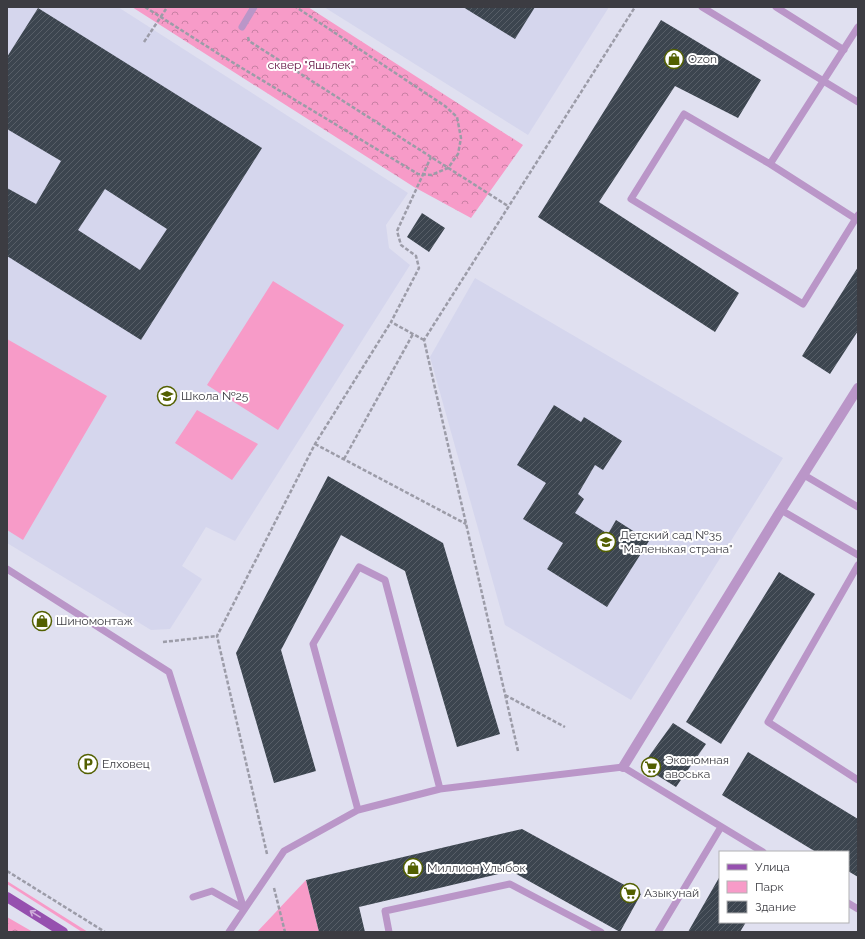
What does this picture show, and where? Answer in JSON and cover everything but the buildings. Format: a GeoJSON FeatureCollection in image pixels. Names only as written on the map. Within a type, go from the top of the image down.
{"type":"FeatureCollection","features":[{"type":"Feature","properties":{"kind":"main road"},"geometry":{"type":"LineString","coordinates":[[7,897],[63,932]]}},
{"type":"Feature","properties":{"kind":"street"},"geometry":{"type":"LineString","coordinates":[[623,767],[858,388]]}},
{"type":"Feature","properties":{"kind":"lane"},"geometry":{"type":"LineString","coordinates":[[242,27],[254,7]]}},
{"type":"Feature","properties":{"kind":"lane"},"geometry":{"type":"LineString","coordinates":[[702,7],[858,102]]}},
{"type":"Feature","properties":{"kind":"lane"},"geometry":{"type":"LineString","coordinates":[[776,7],[844,50]]}},
{"type":"Feature","properties":{"kind":"lane"},"geometry":{"type":"LineString","coordinates":[[770,164],[858,27]]}},
{"type":"Feature","properties":{"kind":"lane"},"geometry":{"type":"LineString","coordinates":[[684,114],[857,217],[803,304],[631,199],[684,114]]}},
{"type":"Feature","properties":{"kind":"lane"},"geometry":{"type":"LineString","coordinates":[[804,475],[858,507]]}},
{"type":"Feature","properties":{"kind":"lane"},"geometry":{"type":"LineString","coordinates":[[781,510],[858,555]]}},
{"type":"Feature","properties":{"kind":"lane"},"geometry":{"type":"LineString","coordinates":[[858,565],[768,722],[858,780]]}},
{"type":"Feature","properties":{"kind":"lane"},"geometry":{"type":"LineString","coordinates":[[358,810],[313,644],[359,567],[385,580],[440,789]]}},
{"type":"Feature","properties":{"kind":"lane"},"geometry":{"type":"LineString","coordinates":[[7,569],[169,672],[244,909]]}},
{"type":"Feature","properties":{"kind":"lane"},"geometry":{"type":"LineString","coordinates":[[229,932],[284,851],[358,810],[440,789],[623,767],[761,851]]}},
{"type":"Feature","properties":{"kind":"lane"},"geometry":{"type":"LineString","coordinates":[[658,932],[721,827]]}},
{"type":"Feature","properties":{"kind":"lane"},"geometry":{"type":"LineString","coordinates":[[389,932],[385,911],[510,884],[600,932]]}},
{"type":"Feature","properties":{"kind":"lane"},"geometry":{"type":"LineString","coordinates":[[193,897],[212,890],[244,909]]}},
{"type":"Feature","properties":{"kind":"lane"},"geometry":{"type":"LineString","coordinates":[[849,904],[858,909]]}},
{"type":"Feature","properties":{"kind":"path"},"geometry":{"type":"LineString","coordinates":[[145,7],[222,56],[418,174],[431,175],[448,168],[458,154],[461,138],[457,117],[445,106],[296,7]]}},
{"type":"Feature","properties":{"kind":"path"},"geometry":{"type":"LineString","coordinates":[[518,751],[424,340],[635,7]]}},
{"type":"Feature","properties":{"kind":"path"},"geometry":{"type":"LineString","coordinates":[[144,42],[166,8]]}},
{"type":"Feature","properties":{"kind":"path"},"geometry":{"type":"LineString","coordinates":[[242,27],[249,41],[508,206]]}},
{"type":"Feature","properties":{"kind":"path"},"geometry":{"type":"LineString","coordinates":[[285,932],[217,636],[315,444],[391,322],[419,268],[416,256],[402,245],[396,231],[431,156]]}},
{"type":"Feature","properties":{"kind":"path"},"geometry":{"type":"LineString","coordinates":[[391,322],[424,340]]}},
{"type":"Feature","properties":{"kind":"path"},"geometry":{"type":"LineString","coordinates":[[344,459],[413,334]]}},
{"type":"Feature","properties":{"kind":"path"},"geometry":{"type":"LineString","coordinates":[[315,444],[466,524]]}},
{"type":"Feature","properties":{"kind":"path"},"geometry":{"type":"LineString","coordinates":[[163,642],[217,636]]}},
{"type":"Feature","properties":{"kind":"path"},"geometry":{"type":"LineString","coordinates":[[505,694],[564,727]]}},
{"type":"Feature","properties":{"kind":"path"},"geometry":{"type":"LineString","coordinates":[[7,871],[105,932]]}},
{"type":"Feature","properties":{"kind":"shaded area","name":"Школа №25"},"geometry":{"type":"Polygon","coordinates":[[[7,7],[118,7],[408,193],[386,225],[389,248],[410,265],[235,541],[206,527],[182,566],[202,579],[170,629],[151,630],[7,543],[7,7]]]}},
{"type":"Feature","properties":{"kind":"shaded area"},"geometry":{"type":"Polygon","coordinates":[[[324,7],[609,7],[528,135],[324,7]]]}},
{"type":"Feature","properties":{"kind":"shaded area","name":"Детский сад №35 \"Маленькая страна\""},"geometry":{"type":"Polygon","coordinates":[[[475,278],[783,458],[631,700],[505,625],[430,357],[475,278]]]}},
{"type":"Feature","properties":{"kind":"green space","name":"сквер \"Яшьлек\""},"geometry":{"type":"Polygon","coordinates":[[[132,7],[308,7],[523,145],[471,218],[414,187],[132,7]]]}},
{"type":"Feature","properties":{"kind":"green space"},"geometry":{"type":"Polygon","coordinates":[[[273,281],[344,325],[278,430],[207,385],[273,281]]]}},
{"type":"Feature","properties":{"kind":"green space"},"geometry":{"type":"Polygon","coordinates":[[[7,339],[107,396],[23,540],[7,530],[7,339]]]}},
{"type":"Feature","properties":{"kind":"green space"},"geometry":{"type":"Polygon","coordinates":[[[197,410],[258,444],[232,480],[175,443],[197,410]]]}},
{"type":"Feature","properties":{"kind":"green space"},"geometry":{"type":"Polygon","coordinates":[[[306,880],[319,932],[257,932],[306,880]]]}},
{"type":"Feature","properties":{"kind":"green space"},"geometry":{"type":"Polygon","coordinates":[[[7,881],[88,932],[82,932],[7,884],[7,881]]]}},
{"type":"Feature","properties":{"kind":"green space"},"geometry":{"type":"Polygon","coordinates":[[[7,917],[33,932],[7,932],[7,917]]]}},
{"type":"Feature","properties":{"kind":"place","name":"Ozon"},"geometry":{"type":"Point","coordinates":[674,59]}},
{"type":"Feature","properties":{"kind":"place","name":"Школа №25"},"geometry":{"type":"Point","coordinates":[167,396]}},
{"type":"Feature","properties":{"kind":"place","name":"Детский сад №35 \"Маленькая страна\""},"geometry":{"type":"Point","coordinates":[606,542]}},
{"type":"Feature","properties":{"kind":"place","name":"Шиномонтаж"},"geometry":{"type":"Point","coordinates":[42,621]}},
{"type":"Feature","properties":{"kind":"place","name":"Елховец"},"geometry":{"type":"Point","coordinates":[88,764]}},
{"type":"Feature","properties":{"kind":"place","name":"Экономная авоська"},"geometry":{"type":"Point","coordinates":[651,767]}},
{"type":"Feature","properties":{"kind":"place","name":"Миллион Улыбок"},"geometry":{"type":"Point","coordinates":[413,868]}},
{"type":"Feature","properties":{"kind":"place","name":"Азыкунай"},"geometry":{"type":"Point","coordinates":[630,893]}}]}
